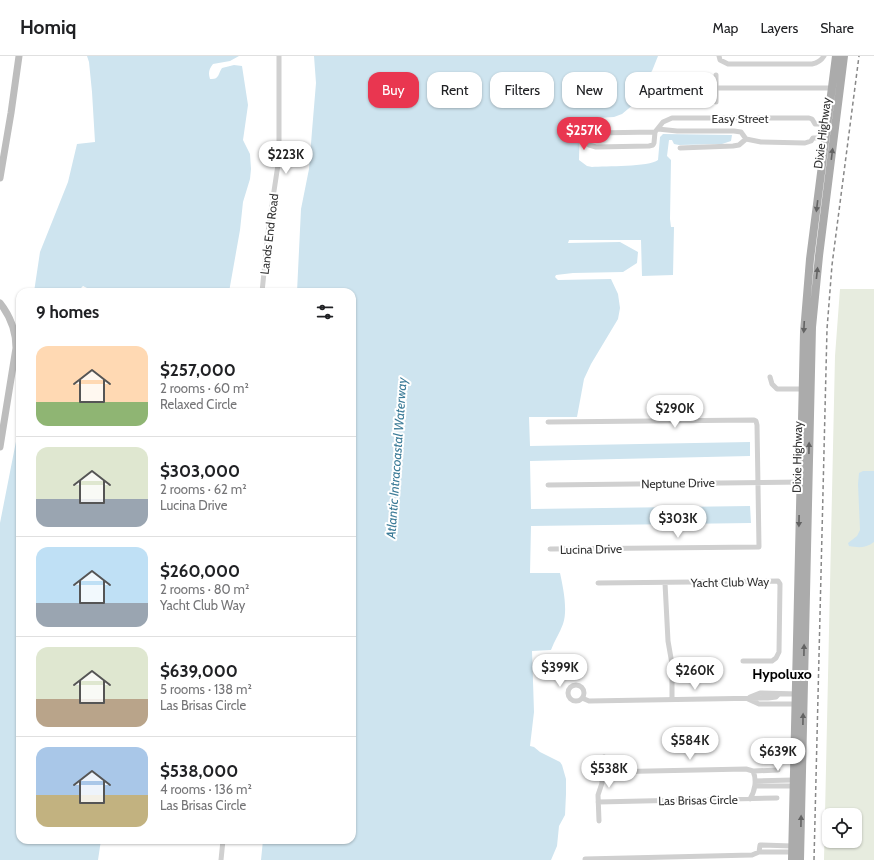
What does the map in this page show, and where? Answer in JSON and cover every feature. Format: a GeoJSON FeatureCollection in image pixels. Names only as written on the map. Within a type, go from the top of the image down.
{"type":"FeatureCollection","features":[{"type":"Feature","properties":{"kind":"main road"},"geometry":{"type":"LineString","coordinates":[[0,178],[12,113],[19,56]]}},
{"type":"Feature","properties":{"kind":"main road","name":"Dixie Highway"},"geometry":{"type":"LineString","coordinates":[[800,860],[799,694],[806,389],[811,288],[820,180],[836,56]]}},
{"type":"Feature","properties":{"kind":"main road","name":"Dixie Highway"},"geometry":{"type":"LineString","coordinates":[[811,288],[827,193],[844,56]]}},
{"type":"Feature","properties":{"kind":"main road"},"geometry":{"type":"LineString","coordinates":[[820,180],[827,193]]}},
{"type":"Feature","properties":{"kind":"main road"},"geometry":{"type":"LineString","coordinates":[[0,304],[10,318],[15,333],[16,348],[0,447]]}},
{"type":"Feature","properties":{"kind":"main road","name":"Dixie Highway"},"geometry":{"type":"LineString","coordinates":[[792,853],[793,783],[799,704]]}},
{"type":"Feature","properties":{"kind":"street","name":"Lands End Road"},"geometry":{"type":"LineString","coordinates":[[262,288],[269,224],[279,160],[280,56]]}},
{"type":"Feature","properties":{"kind":"street"},"geometry":{"type":"LineString","coordinates":[[719,56],[720,60],[728,64],[812,64],[818,63],[824,56]]}},
{"type":"Feature","properties":{"kind":"street"},"geometry":{"type":"LineString","coordinates":[[717,88],[832,88]]}},
{"type":"Feature","properties":{"kind":"street","name":"Easy Street"},"geometry":{"type":"LineString","coordinates":[[656,130],[664,122],[672,118],[809,118],[812,119],[814,124],[827,124]]}},
{"type":"Feature","properties":{"kind":"street"},"geometry":{"type":"LineString","coordinates":[[656,130],[654,143],[653,145],[649,146],[596,147],[589,145],[588,142],[589,136],[593,133],[656,130],[734,131],[741,132],[746,139],[761,142],[805,143],[811,141],[813,138],[826,138]]}},
{"type":"Feature","properties":{"kind":"street"},"geometry":{"type":"LineString","coordinates":[[680,148],[733,146],[739,145],[746,139]]}},
{"type":"Feature","properties":{"kind":"street"},"geometry":{"type":"LineString","coordinates":[[770,377],[772,384],[776,388],[806,389]]}},
{"type":"Feature","properties":{"kind":"street"},"geometry":{"type":"LineString","coordinates":[[548,422],[754,420],[756,421],[757,425],[758,482]]}},
{"type":"Feature","properties":{"kind":"street","name":"Lucina Drive"},"geometry":{"type":"LineString","coordinates":[[550,550],[759,547],[758,482]]}},
{"type":"Feature","properties":{"kind":"street","name":"Neptune Drive"},"geometry":{"type":"LineString","coordinates":[[548,485],[804,482]]}},
{"type":"Feature","properties":{"kind":"street","name":"Yacht Club Way"},"geometry":{"type":"LineString","coordinates":[[598,583],[778,581],[780,584],[779,652],[776,658],[772,661],[743,661]]}},
{"type":"Feature","properties":{"kind":"street"},"geometry":{"type":"LineString","coordinates":[[665,583],[668,641],[672,664],[672,699]]}},
{"type":"Feature","properties":{"kind":"street"},"geometry":{"type":"LineString","coordinates":[[582,698],[589,701],[747,698],[760,693],[768,698],[799,704]]}},
{"type":"Feature","properties":{"kind":"street"},"geometry":{"type":"LineString","coordinates":[[747,698],[759,704],[768,698],[779,694],[799,694]]}},
{"type":"Feature","properties":{"kind":"street"},"geometry":{"type":"LineString","coordinates":[[599,821],[598,795],[602,783],[604,757]]}},
{"type":"Feature","properties":{"kind":"street"},"geometry":{"type":"LineString","coordinates":[[602,772],[746,769],[753,771],[778,770]]}},
{"type":"Feature","properties":{"kind":"street"},"geometry":{"type":"LineString","coordinates":[[753,771],[755,783],[793,783]]}},
{"type":"Feature","properties":{"kind":"street","name":"Las Brisas Circle"},"geometry":{"type":"LineString","coordinates":[[750,799],[755,783]]}},
{"type":"Feature","properties":{"kind":"street","name":"Las Brisas Circle"},"geometry":{"type":"LineString","coordinates":[[598,802],[777,798]]}},
{"type":"Feature","properties":{"kind":"street"},"geometry":{"type":"LineString","coordinates":[[221,860],[223,844]]}},
{"type":"Feature","properties":{"kind":"street"},"geometry":{"type":"LineString","coordinates":[[759,852],[760,845],[792,853]]}},
{"type":"Feature","properties":{"kind":"street"},"geometry":{"type":"LineString","coordinates":[[585,859],[752,855],[759,852],[792,853]]}},
{"type":"Feature","properties":{"kind":"shaded area"},"geometry":{"type":"Polygon","coordinates":[[[840,289],[874,289],[874,860],[824,860],[824,848],[862,848],[862,808],[825,808],[835,356],[840,289]]]}},
{"type":"Feature","properties":{"kind":"water"},"geometry":{"type":"Polygon","coordinates":[[[87,56],[239,56],[230,61],[213,64],[209,73],[210,79],[215,79],[222,68],[234,65],[242,66],[248,105],[243,140],[250,154],[251,169],[250,179],[243,202],[240,230],[230,288],[87,288],[83,286],[81,288],[35,288],[40,252],[68,182],[77,144],[95,142],[89,62],[87,56]]]}},
{"type":"Feature","properties":{"kind":"water","name":"Atlantic Intracoastal Waterway"},"geometry":{"type":"Polygon","coordinates":[[[314,56],[658,56],[651,72],[625,72],[625,108],[629,108],[622,114],[614,117],[580,119],[579,160],[587,166],[592,167],[646,164],[658,160],[660,137],[663,134],[732,135],[731,141],[722,144],[679,145],[674,144],[672,140],[669,140],[667,156],[671,160],[670,219],[671,227],[674,227],[673,275],[642,276],[641,240],[569,240],[568,243],[620,242],[638,252],[637,263],[623,272],[573,273],[556,275],[555,277],[558,280],[611,279],[618,294],[620,308],[618,319],[591,364],[584,379],[577,417],[529,417],[530,446],[750,442],[750,456],[530,461],[531,509],[750,506],[751,523],[531,526],[530,573],[560,573],[565,605],[563,624],[551,650],[532,651],[534,712],[530,746],[560,762],[566,779],[565,815],[559,826],[557,846],[551,860],[261,860],[263,844],[356,844],[356,288],[297,288],[301,209],[309,169],[316,83],[314,56]]]}},
{"type":"Feature","properties":{"kind":"water"},"geometry":{"type":"Polygon","coordinates":[[[16,441],[16,844],[100,844],[98,860],[0,860],[0,523],[16,441]]]}},
{"type":"Feature","properties":{"kind":"water"},"geometry":{"type":"Polygon","coordinates":[[[863,471],[874,471],[874,542],[862,547],[856,547],[849,546],[848,543],[857,536],[860,530],[858,484],[859,473],[863,471]]]}},
{"type":"Feature","properties":{"kind":"railway"},"geometry":{"type":"LineString","coordinates":[[814,860],[827,329],[832,265],[859,56]]}},
{"type":"Feature","properties":{"kind":"district","name":"Hypoluxo"},"geometry":{"type":"Point","coordinates":[782,674]}}]}
